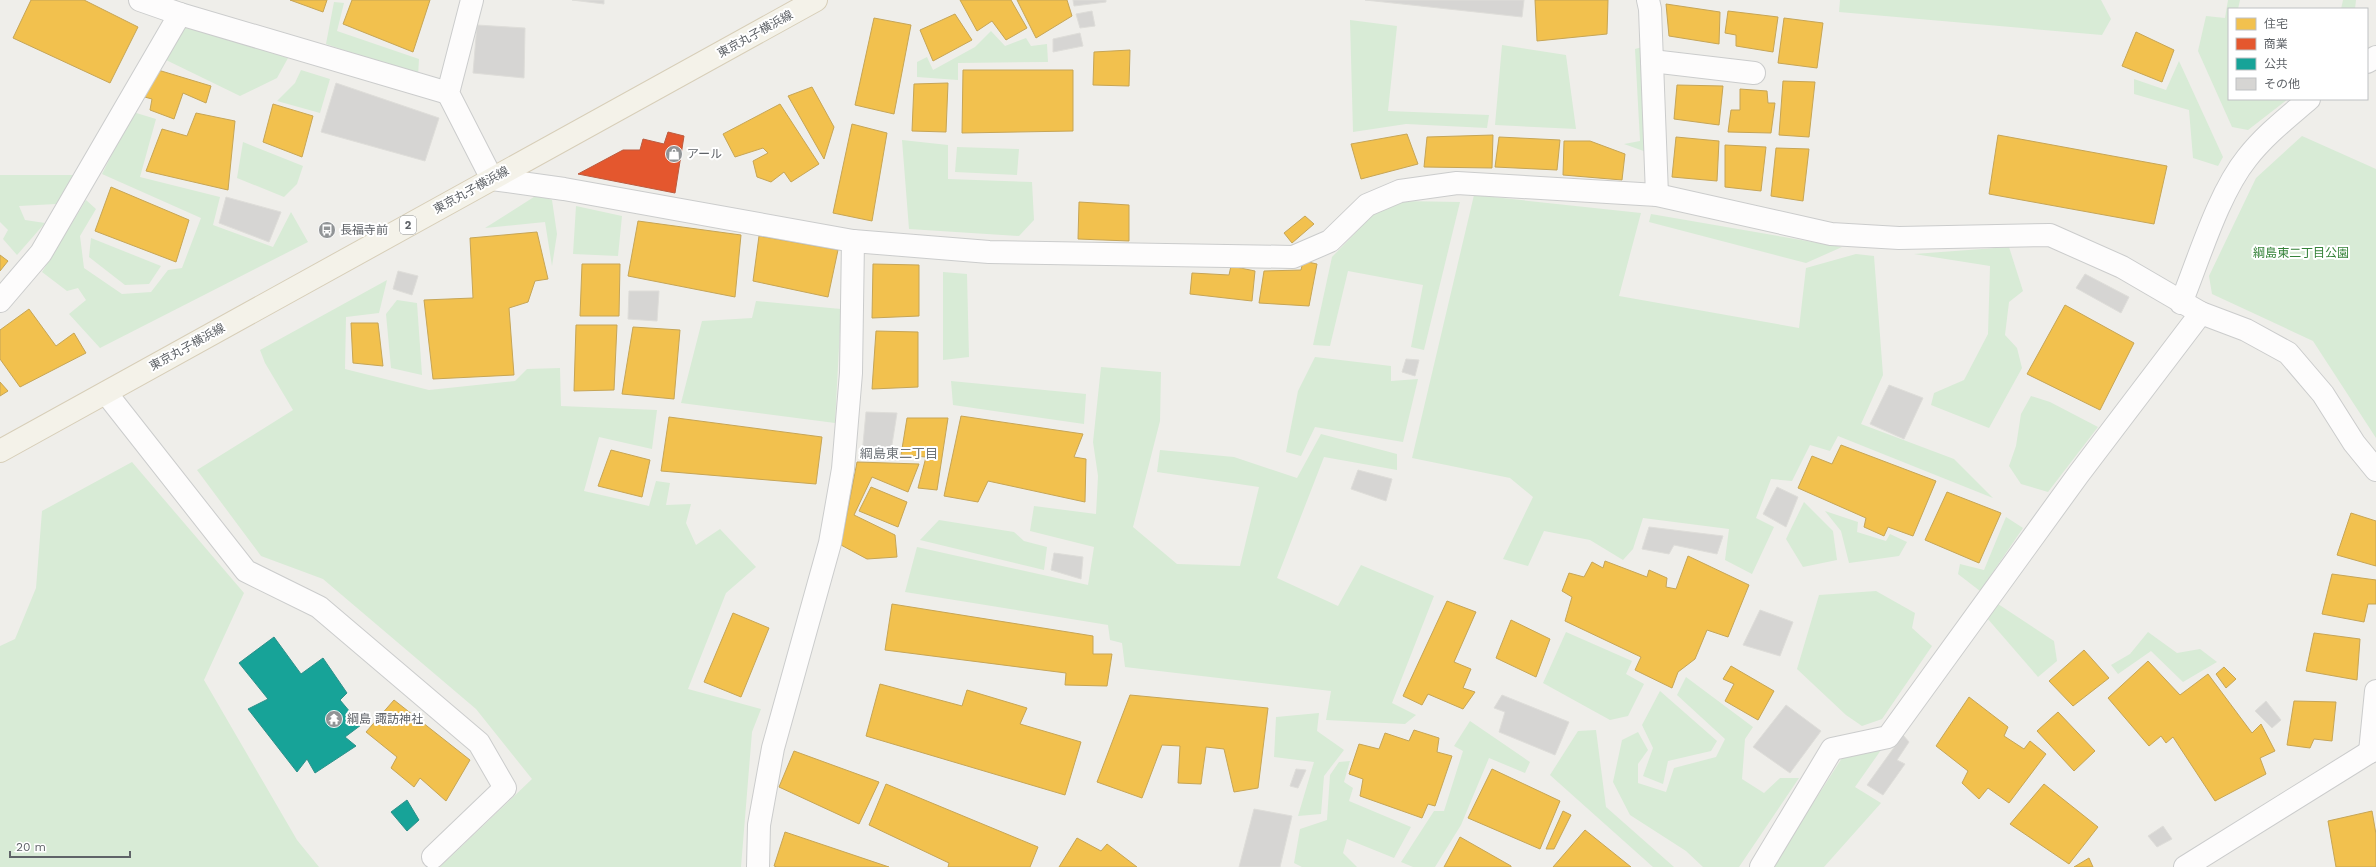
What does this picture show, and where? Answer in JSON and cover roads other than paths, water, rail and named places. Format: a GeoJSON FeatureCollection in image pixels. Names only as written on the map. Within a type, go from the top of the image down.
{"type":"FeatureCollection","features":[{"type":"Feature","properties":{"kind":"main road","name":"東京丸子横浜線"},"geometry":{"type":"LineString","coordinates":[[0,451],[816,0]]}},
{"type":"Feature","properties":{"kind":"street"},"geometry":{"type":"LineString","coordinates":[[140,0],[180,14],[448,93]]}},
{"type":"Feature","properties":{"kind":"street"},"geometry":{"type":"LineString","coordinates":[[472,0],[448,93],[492,179],[564,189],[853,241],[989,252],[1293,257],[1330,241],[1367,206],[1400,191],[1457,183],[1657,195],[1831,234],[1899,238],[2050,235],[2122,267],[2200,313],[2246,330],[2288,353],[2323,394],[2354,443],[2376,470]]}},
{"type":"Feature","properties":{"kind":"street"},"geometry":{"type":"LineString","coordinates":[[1648,0],[1657,195]]}},
{"type":"Feature","properties":{"kind":"street"},"geometry":{"type":"LineString","coordinates":[[0,301],[41,253],[180,14]]}},
{"type":"Feature","properties":{"kind":"street"},"geometry":{"type":"LineString","coordinates":[[1652,61],[1754,73]]}},
{"type":"Feature","properties":{"kind":"street"},"geometry":{"type":"LineString","coordinates":[[2182,302],[2223,197],[2246,159],[2269,132],[2308,100]]}},
{"type":"Feature","properties":{"kind":"street"},"geometry":{"type":"LineString","coordinates":[[758,867],[759,825],[773,748],[830,543],[844,469],[851,373],[853,241]]}},
{"type":"Feature","properties":{"kind":"street"},"geometry":{"type":"LineString","coordinates":[[1761,867],[1832,749],[1888,737],[2069,488],[2200,313]]}},
{"type":"Feature","properties":{"kind":"street"},"geometry":{"type":"LineString","coordinates":[[106,393],[246,571],[319,607],[479,743],[505,788],[433,858]]}},
{"type":"Feature","properties":{"kind":"street"},"geometry":{"type":"LineString","coordinates":[[2190,865],[2373,750],[2376,691]]}},
{"type":"Feature","properties":{"kind":"place","name":"アール"},"geometry":{"type":"Point","coordinates":[674,154]}},
{"type":"Feature","properties":{"kind":"place","name":"長福寺前"},"geometry":{"type":"Point","coordinates":[327,230]}},
{"type":"Feature","properties":{"kind":"place","name":"綱島 諏訪神社"},"geometry":{"type":"Point","coordinates":[334,719]}},
{"type":"Feature","properties":{"kind":"district","name":"綱島東二丁目"},"geometry":{"type":"Point","coordinates":[899,453]}},
{"type":"Feature","properties":{"kind":"park label","name":"綱島東二丁目公園"},"geometry":{"type":"Point","coordinates":[2301,253]}}]}
